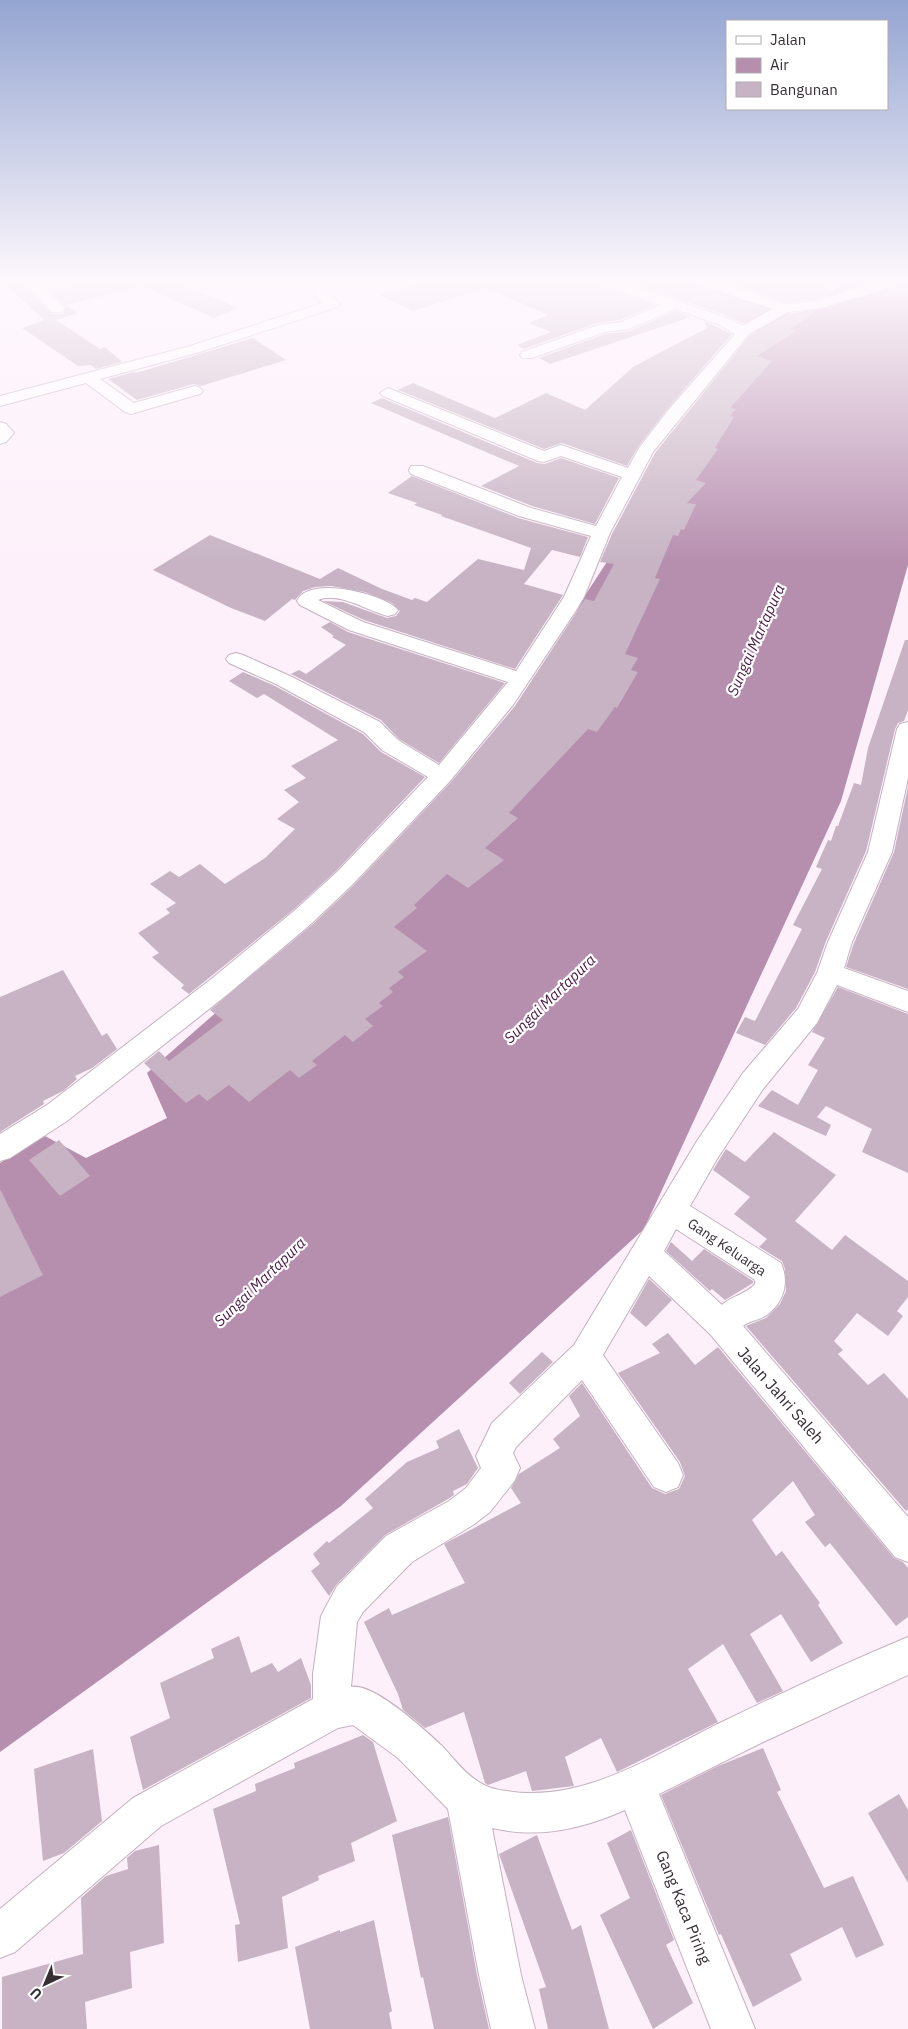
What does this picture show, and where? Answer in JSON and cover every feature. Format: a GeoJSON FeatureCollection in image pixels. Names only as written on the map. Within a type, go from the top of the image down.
{"type":"FeatureCollection","features":[{"type":"Feature","properties":{"kind":"street"},"geometry":{"type":"LineString","coordinates":[[0,401],[97,375]]}},
{"type":"Feature","properties":{"kind":"street"},"geometry":{"type":"LineString","coordinates":[[0,1149],[57,1113],[219,987],[303,917],[345,878],[442,776],[483,730],[521,679],[574,597],[601,533],[632,475],[661,430],[707,375]]}},
{"type":"Feature","properties":{"kind":"street"},"geometry":{"type":"LineString","coordinates":[[88,377],[132,409],[195,391]]}},
{"type":"Feature","properties":{"kind":"street"},"geometry":{"type":"LineString","coordinates":[[388,393],[544,457],[561,450],[632,475]]}},
{"type":"Feature","properties":{"kind":"street"},"geometry":{"type":"LineString","coordinates":[[0,427],[6,433],[0,439]]}},
{"type":"Feature","properties":{"kind":"street"},"geometry":{"type":"LineString","coordinates":[[416,470],[525,512],[601,533]]}},
{"type":"Feature","properties":{"kind":"street"},"geometry":{"type":"LineString","coordinates":[[388,610],[330,592],[316,592],[308,598],[308,601],[315,607],[356,626],[521,679]]}},
{"type":"Feature","properties":{"kind":"street"},"geometry":{"type":"LineString","coordinates":[[236,659],[307,692],[372,727],[390,745],[442,776]]}},
{"type":"Feature","properties":{"kind":"street"},"geometry":{"type":"LineString","coordinates":[[332,1710],[332,1674],[339,1616],[350,1599],[399,1549],[461,1513],[478,1500],[503,1468],[493,1456],[504,1435],[521,1416],[585,1356],[616,1308],[645,1253],[707,1150],[753,1081],[808,1016],[830,973],[840,942],[880,852],[908,729]]}},
{"type":"Feature","properties":{"kind":"street"},"geometry":{"type":"LineString","coordinates":[[830,973],[876,988],[908,1002]]}},
{"type":"Feature","properties":{"kind":"street","name":"Gang Keluarga"},"geometry":{"type":"LineString","coordinates":[[672,1210],[770,1273],[770,1289],[757,1304],[739,1310],[722,1325]]}},
{"type":"Feature","properties":{"kind":"street","name":"Jalan Jahri Saleh"},"geometry":{"type":"LineString","coordinates":[[645,1253],[722,1325],[908,1544]]}},
{"type":"Feature","properties":{"kind":"street"},"geometry":{"type":"LineString","coordinates":[[585,1356],[666,1476]]}},
{"type":"Feature","properties":{"kind":"street"},"geometry":{"type":"LineString","coordinates":[[0,1937],[41,1900],[147,1812],[332,1710],[356,1705],[372,1714],[414,1747],[466,1797],[521,1815],[578,1808],[635,1785],[797,1706],[908,1656]]}},
{"type":"Feature","properties":{"kind":"street","name":"Gang Kaca Piring"},"geometry":{"type":"LineString","coordinates":[[635,1785],[733,2029]]}},
{"type":"Feature","properties":{"kind":"street"},"geometry":{"type":"LineString","coordinates":[[466,1797],[500,1975],[513,2029]]}},
{"type":"Feature","properties":{"kind":"water","name":"Sungai Martapura"},"geometry":{"type":"Polygon","coordinates":[[[729,375],[908,375],[908,565],[841,801],[644,1229],[341,1506],[0,1752],[0,1163],[45,1136],[86,1158],[167,1118],[147,1073],[390,860],[515,732],[586,594],[729,375]]]}},
{"type":"Feature","properties":{"kind":"building"},"geometry":{"type":"Polygon","coordinates":[[[124,375],[238,375],[201,386],[194,384],[137,400],[108,379],[124,375]]]}},
{"type":"Feature","properties":{"kind":"building"},"geometry":{"type":"Polygon","coordinates":[[[624,375],[697,375],[638,447],[627,466],[562,443],[544,449],[398,390],[413,383],[495,418],[546,393],[585,410],[624,375]]]}},
{"type":"Feature","properties":{"kind":"building"},"geometry":{"type":"Polygon","coordinates":[[[718,375],[760,375],[730,408],[736,409],[730,416],[734,417],[715,448],[718,449],[696,480],[706,483],[687,503],[696,504],[684,530],[681,529],[678,536],[673,535],[655,578],[660,579],[625,654],[638,658],[631,670],[638,672],[617,708],[615,707],[597,732],[588,729],[509,813],[518,818],[485,848],[504,860],[468,888],[447,874],[414,905],[417,908],[394,927],[427,951],[398,972],[404,977],[389,988],[393,992],[379,1003],[383,1006],[365,1019],[373,1026],[353,1042],[345,1035],[312,1061],[317,1065],[299,1078],[290,1070],[249,1102],[229,1085],[207,1101],[199,1094],[186,1103],[144,1063],[159,1051],[169,1061],[223,1020],[210,1010],[313,924],[354,885],[451,782],[515,706],[585,599],[594,601],[614,564],[600,562],[612,534],[655,453],[718,375]]]}},
{"type":"Feature","properties":{"kind":"building"},"geometry":{"type":"Polygon","coordinates":[[[382,398],[537,463],[545,464],[561,458],[619,478],[595,524],[532,506],[481,486],[519,466],[371,403],[382,398]]]}},
{"type":"Feature","properties":{"kind":"building"},"geometry":{"type":"Polygon","coordinates":[[[412,476],[518,518],[588,537],[580,557],[552,550],[524,584],[563,595],[515,669],[364,620],[323,601],[343,602],[387,618],[396,616],[400,611],[392,603],[365,592],[331,586],[315,587],[303,591],[295,600],[292,599],[265,621],[231,608],[153,570],[210,535],[320,579],[338,568],[382,589],[412,600],[415,598],[427,602],[478,559],[524,570],[531,548],[441,516],[414,505],[417,503],[388,493],[412,476]]]}},
{"type":"Feature","properties":{"kind":"building"},"geometry":{"type":"Polygon","coordinates":[[[330,622],[348,632],[505,683],[439,763],[399,739],[381,720],[291,674],[299,670],[306,674],[346,645],[332,637],[334,636],[321,627],[330,622]]]}},
{"type":"Feature","properties":{"kind":"building"},"geometry":{"type":"Polygon","coordinates":[[[905,640],[908,640],[908,710],[904,721],[898,723],[895,729],[866,851],[826,941],[815,972],[796,1008],[765,1045],[736,1033],[745,1017],[755,1021],[802,929],[793,925],[822,869],[816,867],[828,840],[831,841],[836,826],[838,826],[854,783],[861,785],[868,748],[905,640]]]}},
{"type":"Feature","properties":{"kind":"building"},"geometry":{"type":"Polygon","coordinates":[[[243,672],[275,686],[363,734],[381,752],[425,777],[336,871],[293,910],[189,994],[181,988],[184,985],[152,957],[159,953],[138,933],[170,913],[166,909],[176,903],[150,884],[170,871],[179,877],[200,864],[225,884],[265,858],[295,829],[277,819],[299,802],[284,790],[306,778],[291,766],[338,740],[264,694],[257,698],[229,681],[243,672]]]}},
{"type":"Feature","properties":{"kind":"building"},"geometry":{"type":"Polygon","coordinates":[[[908,787],[908,989],[846,967],[854,943],[894,852],[908,787]]]}},
{"type":"Feature","properties":{"kind":"building"},"geometry":{"type":"Polygon","coordinates":[[[63,970],[102,1036],[107,1033],[117,1049],[92,1068],[75,1076],[77,1079],[63,1091],[43,1101],[44,1104],[0,1132],[0,997],[63,970]]]}},
{"type":"Feature","properties":{"kind":"building"},"geometry":{"type":"Polygon","coordinates":[[[838,987],[908,1014],[908,1173],[862,1152],[872,1129],[826,1106],[817,1117],[831,1125],[826,1136],[758,1106],[772,1090],[798,1105],[818,1070],[808,1065],[825,1038],[812,1032],[838,987]]]}},
{"type":"Feature","properties":{"kind":"building"},"geometry":{"type":"Polygon","coordinates":[[[774,1132],[836,1175],[795,1221],[832,1250],[845,1235],[908,1281],[908,1297],[897,1311],[903,1316],[888,1336],[857,1313],[834,1341],[843,1350],[838,1354],[868,1385],[884,1373],[908,1399],[908,1509],[906,1511],[746,1326],[766,1318],[780,1304],[786,1291],[785,1269],[782,1261],[759,1247],[767,1239],[734,1214],[750,1197],[713,1170],[726,1149],[745,1162],[774,1132]]]}},
{"type":"Feature","properties":{"kind":"building"},"geometry":{"type":"Polygon","coordinates":[[[59,1140],[90,1176],[60,1196],[29,1160],[59,1140]]]}},
{"type":"Feature","properties":{"kind":"building"},"geometry":{"type":"Polygon","coordinates":[[[0,1189],[43,1275],[0,1297],[0,1189]]]}},
{"type":"Feature","properties":{"kind":"building"},"geometry":{"type":"Polygon","coordinates":[[[671,1242],[692,1261],[704,1249],[753,1281],[753,1283],[725,1300],[712,1289],[710,1291],[666,1251],[671,1242]]]}},
{"type":"Feature","properties":{"kind":"building"},"geometry":{"type":"Polygon","coordinates":[[[649,1279],[672,1300],[646,1327],[630,1313],[649,1279]]]}},
{"type":"Feature","properties":{"kind":"building"},"geometry":{"type":"Polygon","coordinates":[[[668,1333],[695,1365],[718,1347],[894,1558],[903,1562],[908,1568],[908,1617],[896,1626],[830,1543],[825,1547],[805,1522],[815,1515],[793,1481],[752,1520],[776,1556],[782,1551],[820,1603],[818,1605],[843,1643],[811,1662],[781,1614],[750,1634],[783,1691],[757,1703],[723,1644],[688,1669],[718,1722],[617,1772],[601,1738],[565,1757],[574,1786],[532,1791],[526,1771],[488,1785],[485,1783],[464,1712],[425,1728],[403,1710],[398,1694],[364,1622],[389,1608],[392,1615],[465,1583],[444,1544],[521,1503],[511,1488],[519,1474],[560,1448],[553,1439],[580,1416],[569,1396],[582,1383],[652,1488],[665,1494],[679,1489],[685,1476],[680,1462],[618,1373],[660,1353],[652,1344],[668,1333]]]}},
{"type":"Feature","properties":{"kind":"building"},"geometry":{"type":"Polygon","coordinates":[[[542,1352],[553,1362],[520,1394],[509,1383],[542,1352]]]}},
{"type":"Feature","properties":{"kind":"building"},"geometry":{"type":"Polygon","coordinates":[[[459,1429],[478,1468],[467,1484],[453,1491],[454,1495],[448,1499],[385,1535],[336,1585],[329,1596],[311,1571],[320,1564],[313,1554],[327,1541],[329,1543],[373,1508],[365,1499],[407,1462],[439,1448],[436,1441],[459,1429]]]}},
{"type":"Feature","properties":{"kind":"building"},"geometry":{"type":"Polygon","coordinates":[[[239,1636],[251,1673],[272,1663],[278,1672],[301,1658],[311,1685],[311,1698],[143,1790],[130,1737],[170,1718],[160,1683],[214,1658],[211,1649],[239,1636]]]}},
{"type":"Feature","properties":{"kind":"building"},"geometry":{"type":"Polygon","coordinates":[[[363,1735],[373,1742],[397,1821],[351,1843],[355,1861],[318,1876],[319,1880],[282,1897],[288,1948],[238,1962],[235,1925],[240,1924],[213,1809],[256,1791],[255,1784],[295,1768],[294,1763],[363,1735]]]}},
{"type":"Feature","properties":{"kind":"building"},"geometry":{"type":"Polygon","coordinates":[[[763,1748],[781,1790],[777,1792],[824,1888],[853,1876],[884,1945],[856,1958],[842,1927],[790,1954],[802,1980],[753,2007],[721,1934],[719,1935],[661,1795],[718,1766],[763,1748]]]}},
{"type":"Feature","properties":{"kind":"building"},"geometry":{"type":"Polygon","coordinates":[[[93,1749],[102,1821],[64,1853],[43,1861],[34,1769],[93,1749]]]}},
{"type":"Feature","properties":{"kind":"building"},"geometry":{"type":"Polygon","coordinates":[[[899,1794],[908,1810],[908,1883],[868,1813],[899,1794]]]}},
{"type":"Feature","properties":{"kind":"building"},"geometry":{"type":"Polygon","coordinates":[[[448,1817],[477,1975],[489,2029],[434,2029],[423,1977],[421,1978],[392,1835],[448,1817]]]}},
{"type":"Feature","properties":{"kind":"building"},"geometry":{"type":"Polygon","coordinates":[[[631,1830],[674,1940],[666,1945],[693,2003],[653,2029],[600,1915],[630,1898],[607,1843],[631,1830]]]}},
{"type":"Feature","properties":{"kind":"building"},"geometry":{"type":"Polygon","coordinates":[[[537,1835],[572,1930],[581,1925],[609,2029],[548,2029],[539,1989],[546,1987],[499,1854],[537,1835]]]}},
{"type":"Feature","properties":{"kind":"building"},"geometry":{"type":"Polygon","coordinates":[[[159,1845],[164,1943],[130,1952],[132,1988],[85,2002],[87,2029],[2,2029],[2,1977],[83,1954],[81,1898],[106,1876],[128,1869],[127,1858],[135,1851],[159,1845]]]}},
{"type":"Feature","properties":{"kind":"building"},"geometry":{"type":"Polygon","coordinates":[[[374,1920],[392,2011],[389,2013],[392,2029],[310,2029],[295,1947],[340,1930],[340,1932],[374,1920]]]}}]}
